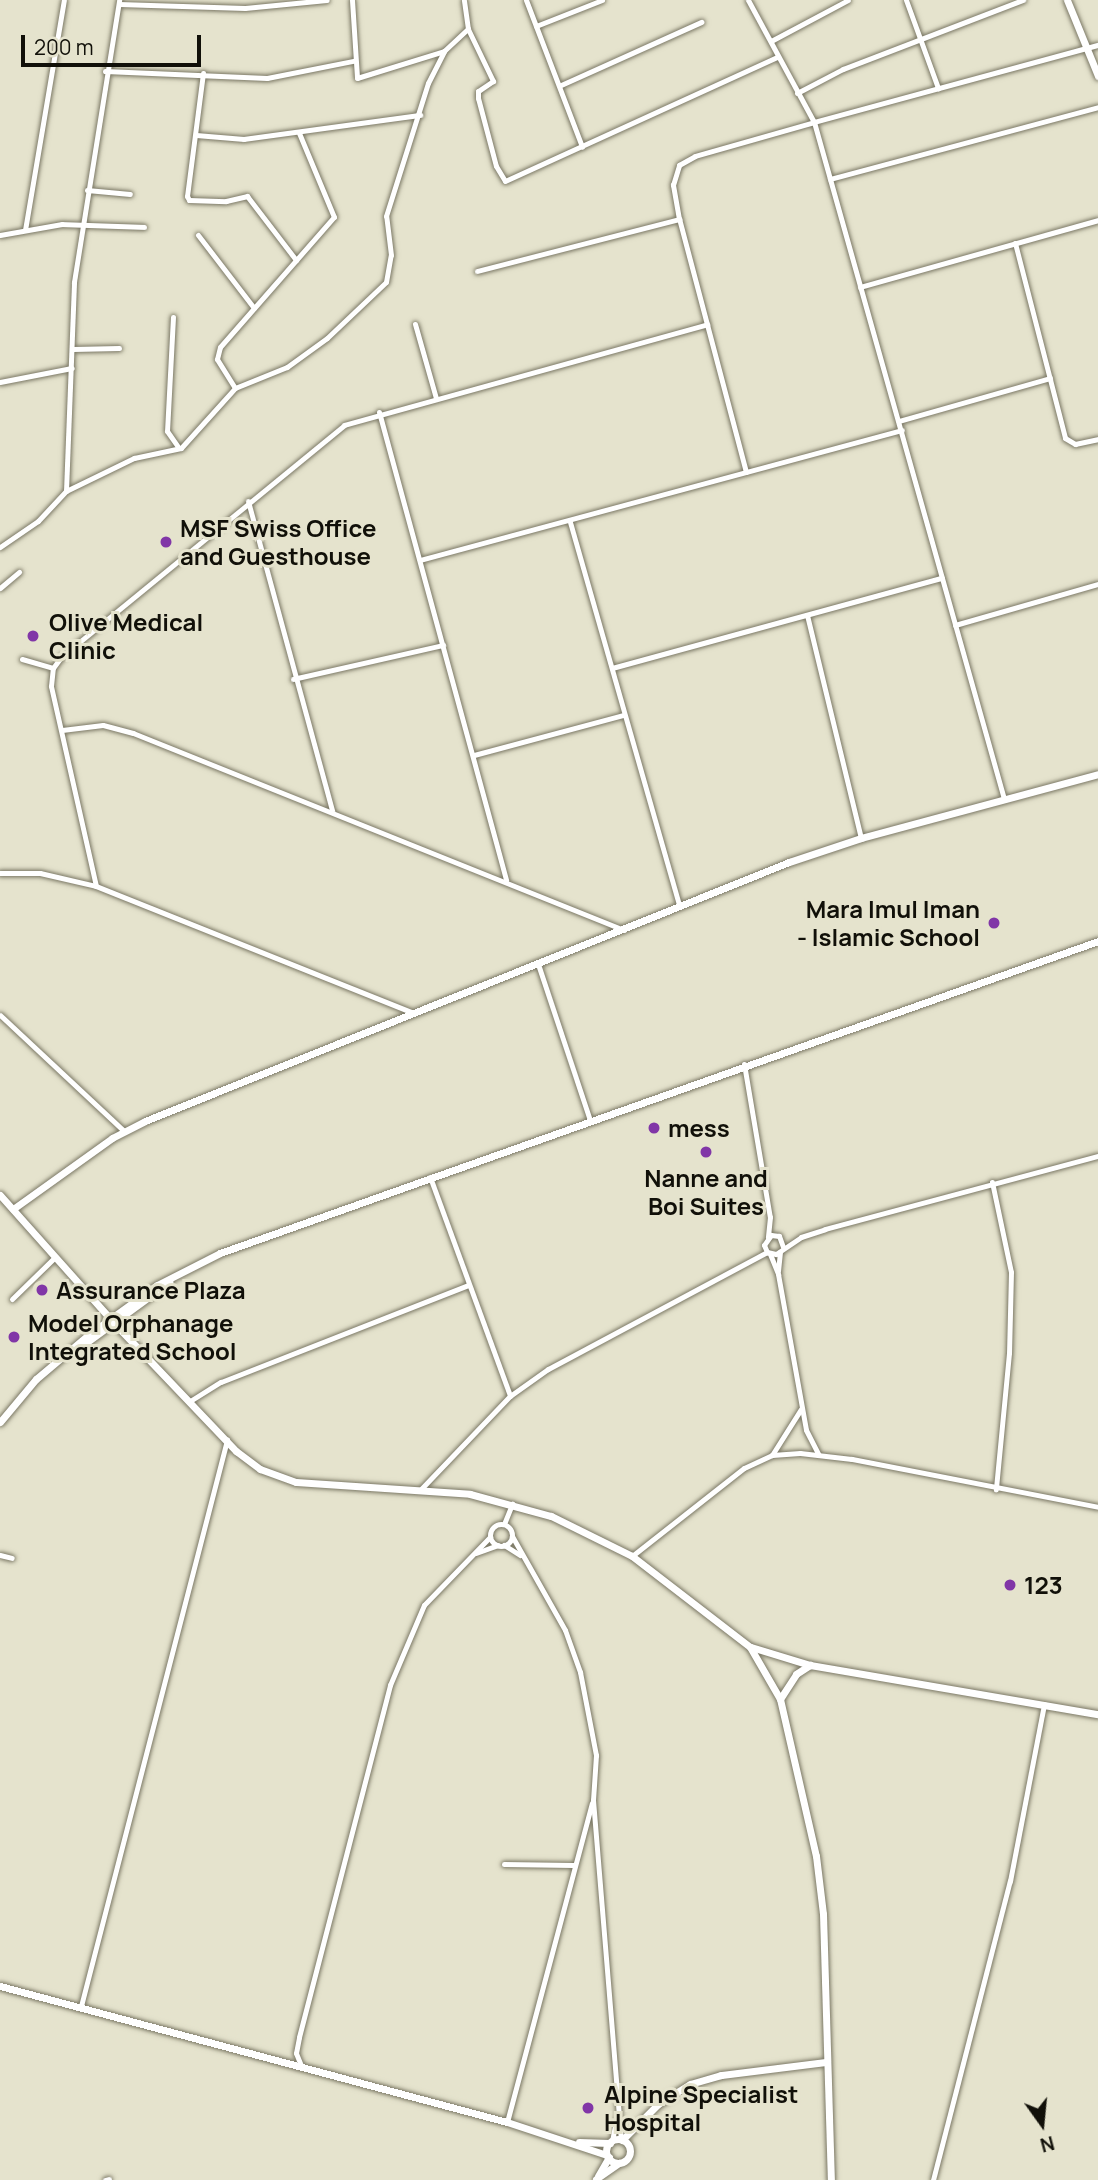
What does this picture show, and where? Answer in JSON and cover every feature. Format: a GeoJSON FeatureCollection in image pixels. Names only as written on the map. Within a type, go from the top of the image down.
{"type":"FeatureCollection","features":[{"type":"Feature","properties":{"kind":"street"},"geometry":{"type":"LineString","coordinates":[[25,230],[64,0]]}},
{"type":"Feature","properties":{"kind":"street"},"geometry":{"type":"LineString","coordinates":[[66,491],[81,224],[105,71],[119,2],[246,8],[327,0]]}},
{"type":"Feature","properties":{"kind":"street"},"geometry":{"type":"LineString","coordinates":[[352,0],[353,61],[357,78],[367,78],[444,51]]}},
{"type":"Feature","properties":{"kind":"street"},"geometry":{"type":"LineString","coordinates":[[464,0],[468,29],[493,80],[478,91],[478,98],[499,175],[505,181],[777,57]]}},
{"type":"Feature","properties":{"kind":"street"},"geometry":{"type":"LineString","coordinates":[[526,0],[583,147]]}},
{"type":"Feature","properties":{"kind":"street"},"geometry":{"type":"LineString","coordinates":[[537,26],[602,0]]}},
{"type":"Feature","properties":{"kind":"street"},"geometry":{"type":"LineString","coordinates":[[748,0],[814,122],[1004,799]]}},
{"type":"Feature","properties":{"kind":"street"},"geometry":{"type":"LineString","coordinates":[[771,41],[848,0]]}},
{"type":"Feature","properties":{"kind":"street"},"geometry":{"type":"LineString","coordinates":[[906,0],[938,88]]}},
{"type":"Feature","properties":{"kind":"street"},"geometry":{"type":"LineString","coordinates":[[797,93],[843,69],[920,43],[1023,0]]}},
{"type":"Feature","properties":{"kind":"street"},"geometry":{"type":"LineString","coordinates":[[1067,0],[1098,76]]}},
{"type":"Feature","properties":{"kind":"street"},"geometry":{"type":"LineString","coordinates":[[561,85],[701,22]]}},
{"type":"Feature","properties":{"kind":"street"},"geometry":{"type":"LineString","coordinates":[[0,547],[38,521],[66,491],[134,458],[181,449],[234,388],[287,367],[327,338],[386,282],[391,255],[386,216],[421,115],[428,82],[444,51],[468,29]]}},
{"type":"Feature","properties":{"kind":"street"},"geometry":{"type":"LineString","coordinates":[[746,472],[680,219],[673,185],[679,166],[695,156],[1098,46]]}},
{"type":"Feature","properties":{"kind":"street"},"geometry":{"type":"LineString","coordinates":[[105,71],[203,73],[267,78],[353,61]]}},
{"type":"Feature","properties":{"kind":"street"},"geometry":{"type":"LineString","coordinates":[[203,73],[189,201],[247,196],[296,260]]}},
{"type":"Feature","properties":{"kind":"street"},"geometry":{"type":"LineString","coordinates":[[830,179],[1098,107]]}},
{"type":"Feature","properties":{"kind":"street"},"geometry":{"type":"LineString","coordinates":[[196,135],[244,139],[421,115]]}},
{"type":"Feature","properties":{"kind":"street"},"geometry":{"type":"LineString","coordinates":[[234,388],[217,352],[335,212],[299,133]]}},
{"type":"Feature","properties":{"kind":"street"},"geometry":{"type":"LineString","coordinates":[[87,190],[130,194]]}},
{"type":"Feature","properties":{"kind":"street"},"geometry":{"type":"LineString","coordinates":[[477,271],[680,219]]}},
{"type":"Feature","properties":{"kind":"street"},"geometry":{"type":"LineString","coordinates":[[860,287],[1098,220]]}},
{"type":"Feature","properties":{"kind":"street"},"geometry":{"type":"LineString","coordinates":[[0,235],[81,224],[144,227]]}},
{"type":"Feature","properties":{"kind":"street"},"geometry":{"type":"LineString","coordinates":[[198,236],[254,308]]}},
{"type":"Feature","properties":{"kind":"street"},"geometry":{"type":"LineString","coordinates":[[1015,243],[1065,438],[1075,444],[1098,439]]}},
{"type":"Feature","properties":{"kind":"street"},"geometry":{"type":"LineString","coordinates":[[173,317],[167,431],[173,445],[181,449]]}},
{"type":"Feature","properties":{"kind":"street"},"geometry":{"type":"LineString","coordinates":[[415,324],[436,398]]}},
{"type":"Feature","properties":{"kind":"street"},"geometry":{"type":"LineString","coordinates":[[96,886],[51,686],[53,668],[334,431],[379,412],[708,324]]}},
{"type":"Feature","properties":{"kind":"street"},"geometry":{"type":"LineString","coordinates":[[73,349],[119,348]]}},
{"type":"Feature","properties":{"kind":"street"},"geometry":{"type":"LineString","coordinates":[[0,382],[72,368]]}},
{"type":"Feature","properties":{"kind":"street"},"geometry":{"type":"LineString","coordinates":[[899,421],[1049,378]]}},
{"type":"Feature","properties":{"kind":"street"},"geometry":{"type":"LineString","coordinates":[[379,412],[506,880]]}},
{"type":"Feature","properties":{"kind":"street"},"geometry":{"type":"LineString","coordinates":[[420,560],[570,523],[902,430]]}},
{"type":"Feature","properties":{"kind":"street"},"geometry":{"type":"LineString","coordinates":[[248,501],[293,679],[332,811]]}},
{"type":"Feature","properties":{"kind":"street"},"geometry":{"type":"LineString","coordinates":[[570,523],[680,907]]}},
{"type":"Feature","properties":{"kind":"street"},"geometry":{"type":"LineString","coordinates":[[0,588],[19,572]]}},
{"type":"Feature","properties":{"kind":"street"},"geometry":{"type":"LineString","coordinates":[[612,668],[942,578]]}},
{"type":"Feature","properties":{"kind":"street"},"geometry":{"type":"LineString","coordinates":[[955,625],[1098,584]]}},
{"type":"Feature","properties":{"kind":"street"},"geometry":{"type":"LineString","coordinates":[[807,615],[861,838]]}},
{"type":"Feature","properties":{"kind":"street"},"geometry":{"type":"LineString","coordinates":[[293,679],[443,645]]}},
{"type":"Feature","properties":{"kind":"street"},"geometry":{"type":"LineString","coordinates":[[22,659],[53,668]]}},
{"type":"Feature","properties":{"kind":"street"},"geometry":{"type":"LineString","coordinates":[[474,755],[623,715]]}},
{"type":"Feature","properties":{"kind":"street"},"geometry":{"type":"LineString","coordinates":[[62,730],[103,725],[133,733],[506,880],[624,930]]}},
{"type":"Feature","properties":{"kind":"street"},"geometry":{"type":"LineString","coordinates":[[13,1209],[124,1131],[414,1013],[861,838],[1098,774]]}},
{"type":"Feature","properties":{"kind":"street"},"geometry":{"type":"LineString","coordinates":[[0,873],[40,873],[96,886],[414,1013]]}},
{"type":"Feature","properties":{"kind":"street"},"geometry":{"type":"LineString","coordinates":[[0,1422],[36,1379],[112,1321],[172,1279],[230,1249],[744,1064],[1098,941]]}},
{"type":"Feature","properties":{"kind":"street"},"geometry":{"type":"LineString","coordinates":[[538,964],[590,1120]]}},
{"type":"Feature","properties":{"kind":"street"},"geometry":{"type":"LineString","coordinates":[[0,1015],[124,1131]]}},
{"type":"Feature","properties":{"kind":"street"},"geometry":{"type":"LineString","coordinates":[[744,1064],[769,1217],[768,1238],[749,1260]]}},
{"type":"Feature","properties":{"kind":"street"},"geometry":{"type":"LineString","coordinates":[[768,1238],[801,1237],[992,1182],[1098,1156]]}},
{"type":"Feature","properties":{"kind":"street"},"geometry":{"type":"LineString","coordinates":[[430,1177],[510,1396]]}},
{"type":"Feature","properties":{"kind":"street"},"geometry":{"type":"LineString","coordinates":[[992,1182],[1011,1272],[1009,1353],[996,1489]]}},
{"type":"Feature","properties":{"kind":"street"},"geometry":{"type":"LineString","coordinates":[[0,1195],[112,1321],[227,1440],[260,1469],[282,1478],[421,1489],[512,1503],[571,1524],[632,1556],[750,1647],[810,1665],[1098,1714]]}},
{"type":"Feature","properties":{"kind":"street"},"geometry":{"type":"LineString","coordinates":[[769,1217],[780,1238],[782,1250],[778,1274]]}},
{"type":"Feature","properties":{"kind":"street"},"geometry":{"type":"LineString","coordinates":[[421,1489],[510,1396],[548,1370],[749,1260],[782,1250],[801,1237]]}},
{"type":"Feature","properties":{"kind":"street"},"geometry":{"type":"LineString","coordinates":[[764,1245],[778,1274],[801,1409],[810,1442],[819,1454]]}},
{"type":"Feature","properties":{"kind":"street"},"geometry":{"type":"LineString","coordinates":[[12,1299],[55,1257]]}},
{"type":"Feature","properties":{"kind":"street"},"geometry":{"type":"LineString","coordinates":[[190,1401],[221,1382],[469,1285]]}},
{"type":"Feature","properties":{"kind":"street"},"geometry":{"type":"LineString","coordinates":[[772,1455],[801,1409]]}},
{"type":"Feature","properties":{"kind":"street"},"geometry":{"type":"LineString","coordinates":[[81,2006],[227,1440]]}},
{"type":"Feature","properties":{"kind":"street"},"geometry":{"type":"LineString","coordinates":[[632,1556],[744,1468],[772,1455],[819,1454],[1098,1507]]}},
{"type":"Feature","properties":{"kind":"street"},"geometry":{"type":"LineString","coordinates":[[504,1524],[512,1503]]}},
{"type":"Feature","properties":{"kind":"street"},"geometry":{"type":"LineString","coordinates":[[284,2064],[296,2053],[395,1672],[424,1605],[490,1537],[494,1527],[504,1524]]}},
{"type":"Feature","properties":{"kind":"street"},"geometry":{"type":"LineString","coordinates":[[504,1524],[520,1555],[556,1610],[580,1672],[596,1755],[593,1800],[617,2117],[621,2139],[630,2150]]}},
{"type":"Feature","properties":{"kind":"street"},"geometry":{"type":"LineString","coordinates":[[473,1554],[501,1545],[512,1536]]}},
{"type":"Feature","properties":{"kind":"street"},"geometry":{"type":"LineString","coordinates":[[490,1537],[520,1555]]}},
{"type":"Feature","properties":{"kind":"street"},"geometry":{"type":"LineString","coordinates":[[0,1555],[12,1558]]}},
{"type":"Feature","properties":{"kind":"street"},"geometry":{"type":"LineString","coordinates":[[750,1647],[780,1699],[821,1887],[831,2180]]}},
{"type":"Feature","properties":{"kind":"street"},"geometry":{"type":"LineString","coordinates":[[780,1699],[796,1674],[810,1665]]}},
{"type":"Feature","properties":{"kind":"street"},"geometry":{"type":"LineString","coordinates":[[933,2180],[1007,1894],[1044,1704]]}},
{"type":"Feature","properties":{"kind":"street"},"geometry":{"type":"LineString","coordinates":[[507,2122],[573,1866],[593,1800]]}},
{"type":"Feature","properties":{"kind":"street"},"geometry":{"type":"LineString","coordinates":[[504,1864],[573,1866]]}},
{"type":"Feature","properties":{"kind":"street"},"geometry":{"type":"LineString","coordinates":[[0,1986],[507,2122],[571,2142],[619,2162]]}},
{"type":"Feature","properties":{"kind":"street"},"geometry":{"type":"LineString","coordinates":[[296,2053],[302,2068]]}},
{"type":"Feature","properties":{"kind":"street"},"geometry":{"type":"LineString","coordinates":[[571,2142],[611,2142],[621,2139],[638,2128],[659,2104],[690,2084],[721,2075],[826,2062]]}},
{"type":"Feature","properties":{"kind":"street"},"geometry":{"type":"LineString","coordinates":[[596,2180],[608,2156],[617,2117]]}},
{"type":"Feature","properties":{"kind":"street"},"geometry":{"type":"LineString","coordinates":[[596,2180],[630,2150],[638,2128]]}},
{"type":"Feature","properties":{"kind":"place","name":"MSF Swiss Office and Guesthouse"},"geometry":{"type":"Point","coordinates":[166,542]}},
{"type":"Feature","properties":{"kind":"place","name":"Olive Medical Clinic"},"geometry":{"type":"Point","coordinates":[33,636]}},
{"type":"Feature","properties":{"kind":"place","name":"Mara Imul Iman - Islamic School"},"geometry":{"type":"Point","coordinates":[994,923]}},
{"type":"Feature","properties":{"kind":"place","name":"mess"},"geometry":{"type":"Point","coordinates":[654,1128]}},
{"type":"Feature","properties":{"kind":"place","name":"Nanne and Boi Suites"},"geometry":{"type":"Point","coordinates":[706,1152]}},
{"type":"Feature","properties":{"kind":"place","name":"Assurance Plaza"},"geometry":{"type":"Point","coordinates":[42,1290]}},
{"type":"Feature","properties":{"kind":"place","name":"Model Orphanage Integrated School"},"geometry":{"type":"Point","coordinates":[14,1337]}},
{"type":"Feature","properties":{"kind":"place","name":"123"},"geometry":{"type":"Point","coordinates":[1010,1585]}},
{"type":"Feature","properties":{"kind":"place","name":"Alpine Specialist Hospital"},"geometry":{"type":"Point","coordinates":[588,2108]}}]}
